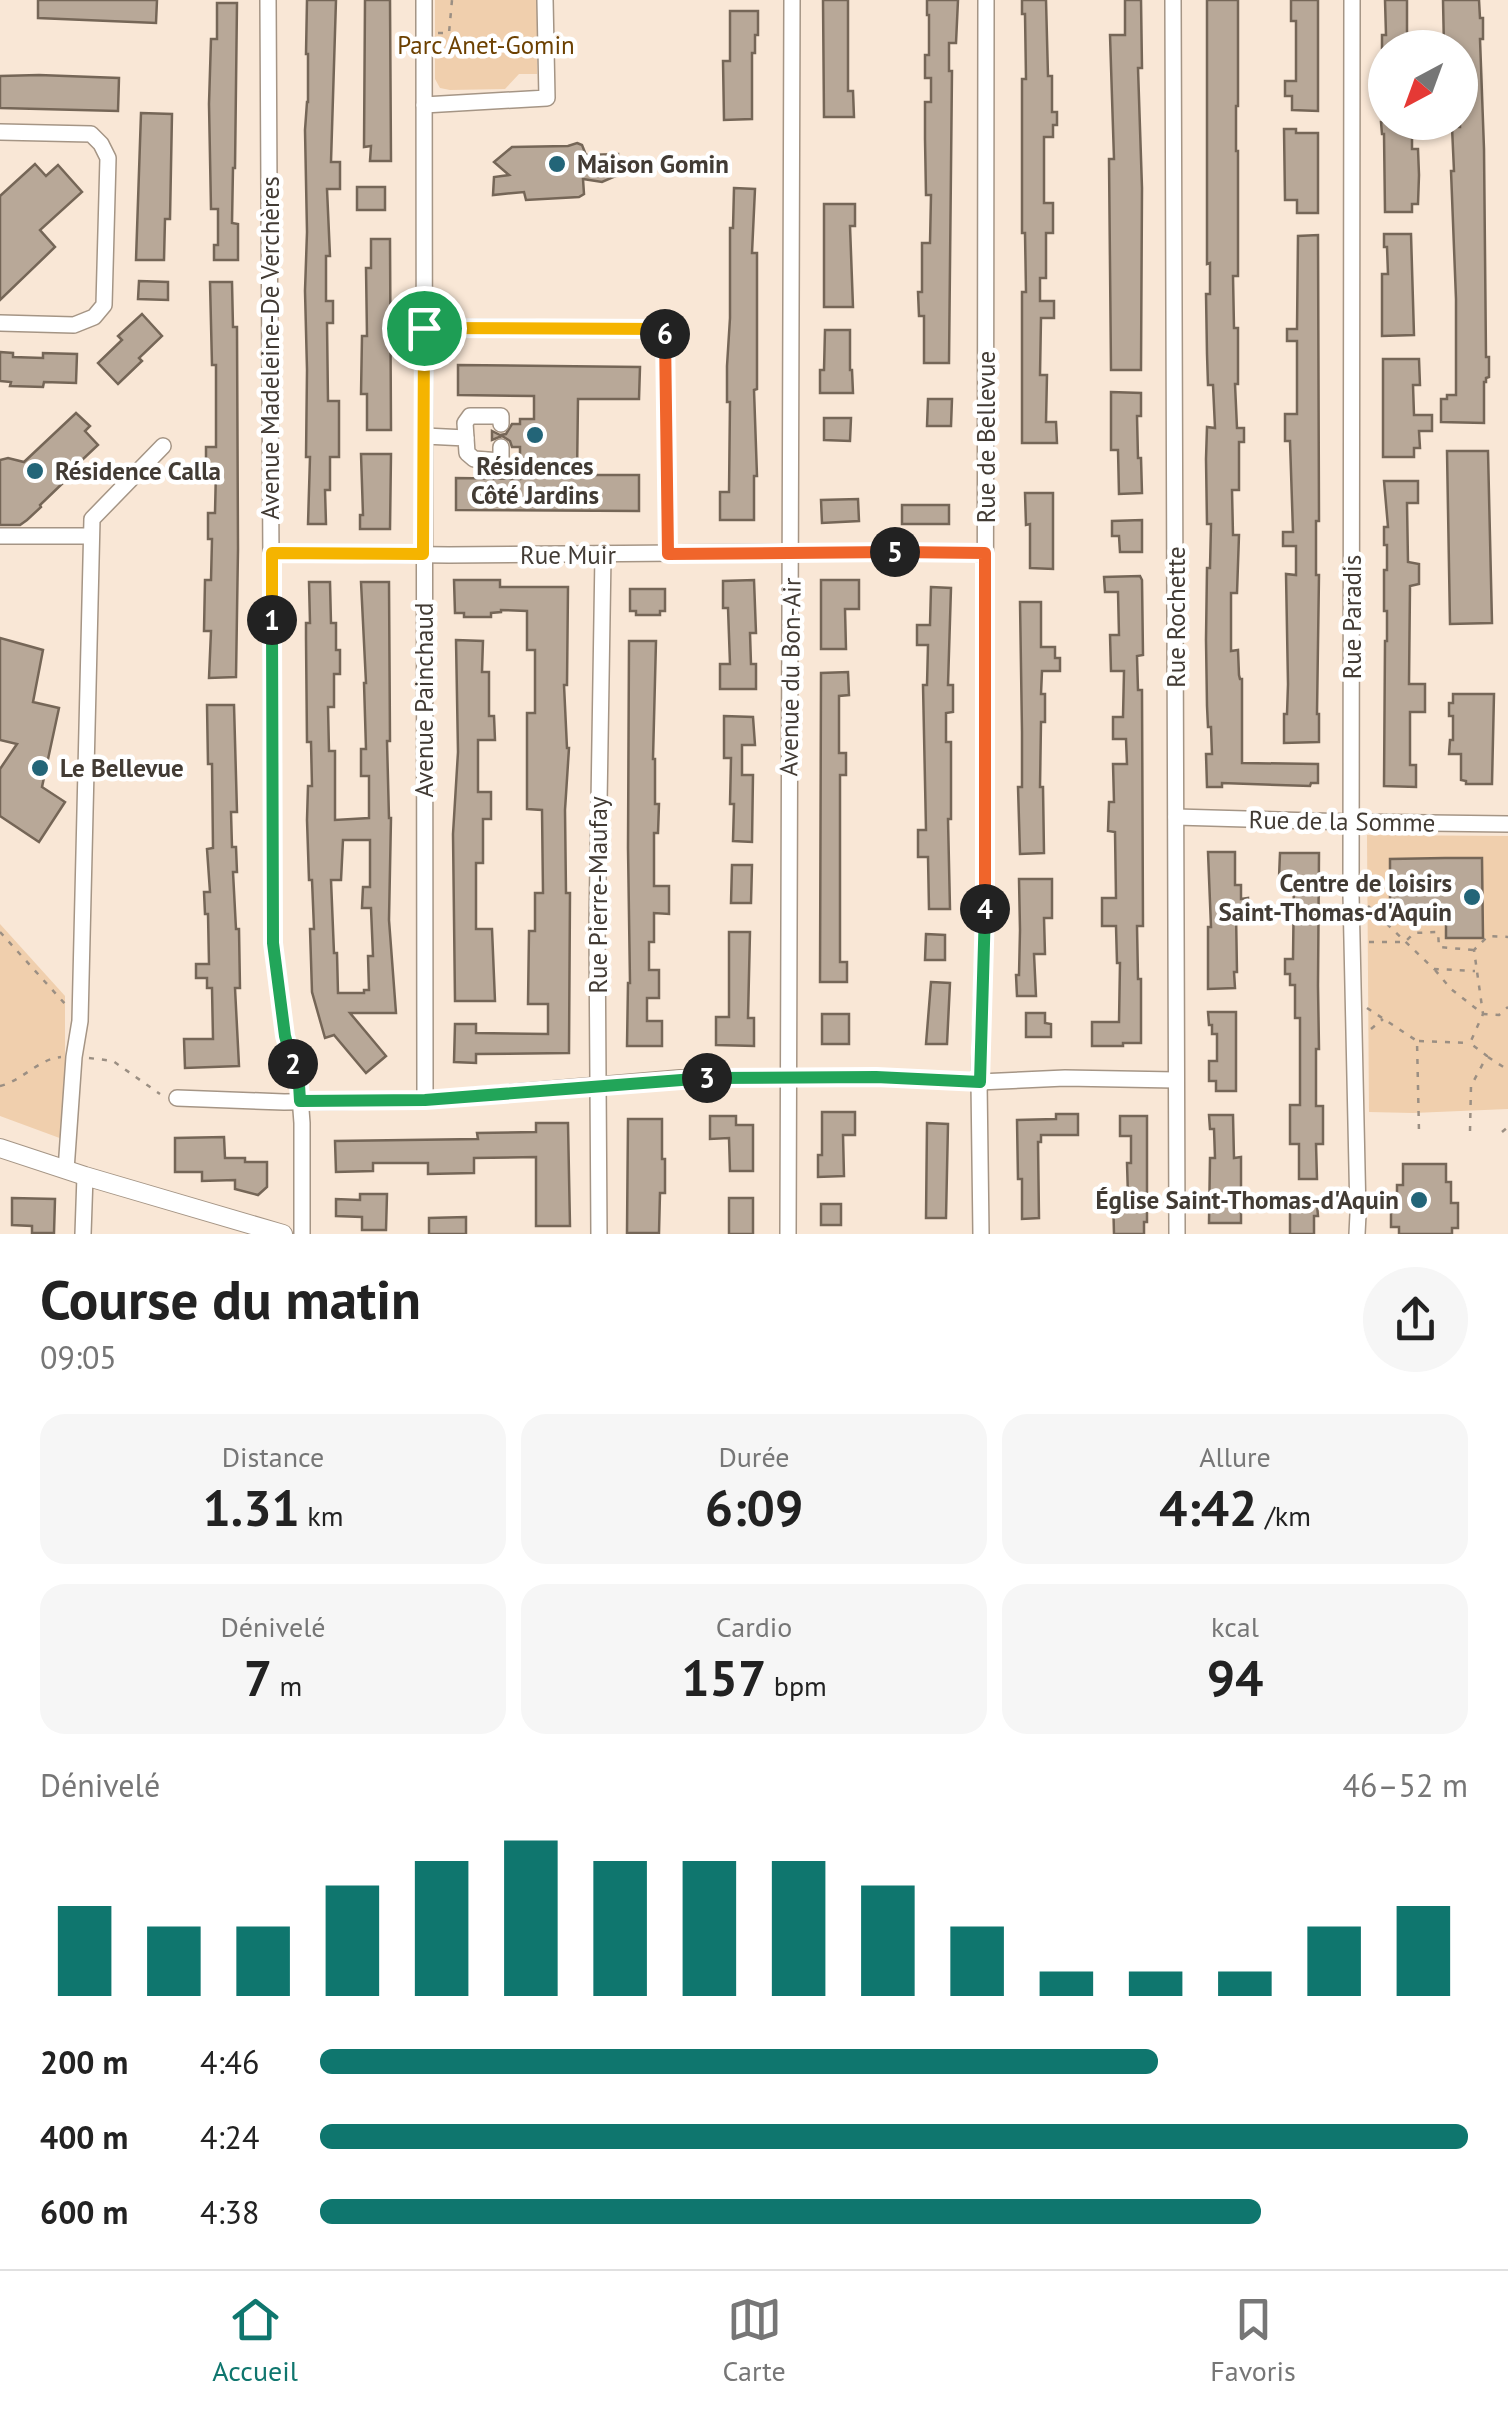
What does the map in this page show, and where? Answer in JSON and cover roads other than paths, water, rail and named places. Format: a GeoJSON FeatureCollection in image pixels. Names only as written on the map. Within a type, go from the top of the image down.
{"type":"FeatureCollection","features":[{"type":"Feature","properties":{"kind":"main road"},"geometry":{"type":"LineString","coordinates":[[0,1148],[259,1231],[284,1234]]}},
{"type":"Feature","properties":{"kind":"street","name":"Avenue Madeleine-De Verchères"},"geometry":{"type":"LineString","coordinates":[[268,0],[273,943],[285,1036],[299,1084],[302,1234]]}},
{"type":"Feature","properties":{"kind":"street","name":"Avenue Painchaud"},"geometry":{"type":"LineString","coordinates":[[424,0],[425,1100]]}},
{"type":"Feature","properties":{"kind":"street"},"geometry":{"type":"LineString","coordinates":[[424,105],[547,98],[545,0]]}},
{"type":"Feature","properties":{"kind":"street","name":"Avenue du Bon-Air"},"geometry":{"type":"LineString","coordinates":[[788,1234],[792,0]]}},
{"type":"Feature","properties":{"kind":"street","name":"Rue de Bellevue"},"geometry":{"type":"LineString","coordinates":[[981,1234],[986,0]]}},
{"type":"Feature","properties":{"kind":"street","name":"Rue Rochette"},"geometry":{"type":"LineString","coordinates":[[1174,0],[1177,1234]]}},
{"type":"Feature","properties":{"kind":"street","name":"Rue Paradis"},"geometry":{"type":"LineString","coordinates":[[1352,0],[1351,896],[1356,1234]]}},
{"type":"Feature","properties":{"kind":"street"},"geometry":{"type":"LineString","coordinates":[[0,132],[91,134],[108,158],[104,305],[94,317],[74,325],[0,323]]}},
{"type":"Feature","properties":{"kind":"street"},"geometry":{"type":"LineString","coordinates":[[424,328],[664,329],[668,554]]}},
{"type":"Feature","properties":{"kind":"street"},"geometry":{"type":"LineString","coordinates":[[501,424],[501,416],[470,416],[465,423],[467,453],[474,460],[501,461],[501,447]]}},
{"type":"Feature","properties":{"kind":"street"},"geometry":{"type":"LineString","coordinates":[[425,436],[466,438]]}},
{"type":"Feature","properties":{"kind":"street"},"geometry":{"type":"LineString","coordinates":[[66,1170],[80,1021],[92,520],[163,446]]}},
{"type":"Feature","properties":{"kind":"street"},"geometry":{"type":"LineString","coordinates":[[0,536],[92,536]]}},
{"type":"Feature","properties":{"kind":"street","name":"Rue Muir"},"geometry":{"type":"LineString","coordinates":[[272,553],[985,553]]}},
{"type":"Feature","properties":{"kind":"street","name":"Rue Pierre-Maufay"},"geometry":{"type":"LineString","coordinates":[[599,1234],[597,927],[602,555]]}},
{"type":"Feature","properties":{"kind":"street","name":"Rue de la Somme"},"geometry":{"type":"LineString","coordinates":[[1176,816],[1508,824]]}},
{"type":"Feature","properties":{"kind":"street"},"geometry":{"type":"LineString","coordinates":[[178,1098],[425,1100],[680,1078],[789,1076],[980,1082],[1064,1078],[1175,1080]]}},
{"type":"Feature","properties":{"kind":"street"},"geometry":{"type":"LineString","coordinates":[[83,1234],[85,1176]]}},
{"type":"Feature","properties":{"kind":"place","name":"Maison Gomin"},"geometry":{"type":"Point","coordinates":[557,164]}},
{"type":"Feature","properties":{"kind":"place","name":"Résidences Côté Jardins"},"geometry":{"type":"Point","coordinates":[535,435]}},
{"type":"Feature","properties":{"kind":"place","name":"Résidence Calla"},"geometry":{"type":"Point","coordinates":[35,471]}},
{"type":"Feature","properties":{"kind":"place","name":"Le Bellevue"},"geometry":{"type":"Point","coordinates":[40,768]}},
{"type":"Feature","properties":{"kind":"place","name":"Centre de loisirs Saint-Thomas-d'Aquin"},"geometry":{"type":"Point","coordinates":[1472,897]}},
{"type":"Feature","properties":{"kind":"place","name":"Église Saint-Thomas-d'Aquin"},"geometry":{"type":"Point","coordinates":[1419,1200]}},
{"type":"Feature","properties":{"kind":"park label","name":"Parc Anet-Gomin"},"geometry":{"type":"Point","coordinates":[486,45]}}]}
